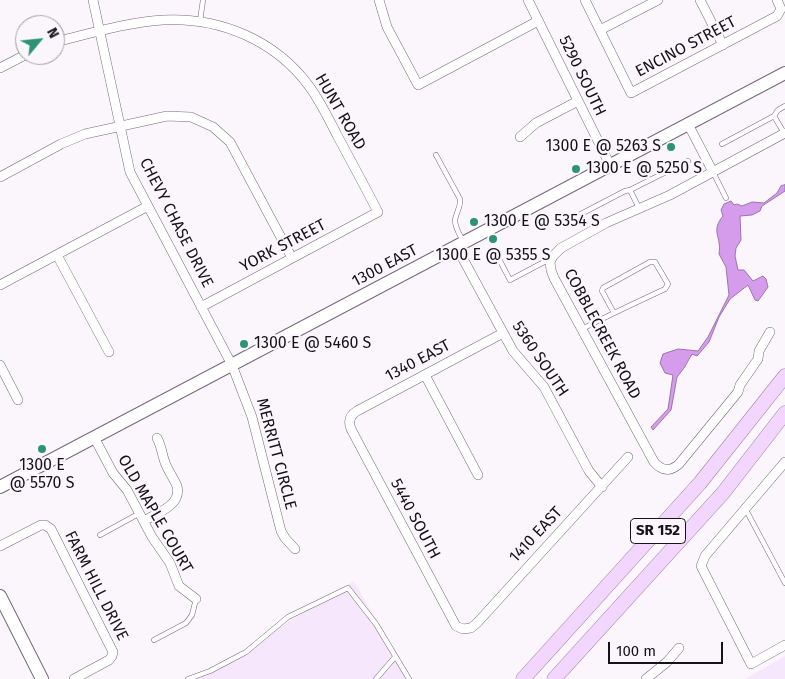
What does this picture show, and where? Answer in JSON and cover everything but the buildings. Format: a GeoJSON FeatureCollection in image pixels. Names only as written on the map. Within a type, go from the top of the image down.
{"type":"FeatureCollection","features":[{"type":"Feature","properties":{"kind":"main road","name":"1300 EAST"},"geometry":{"type":"LineString","coordinates":[[0,487],[785,73]]}},
{"type":"Feature","properties":{"kind":"main road","name":"SR 152"},"geometry":{"type":"LineString","coordinates":[[523,679],[700,483],[785,376]]}},
{"type":"Feature","properties":{"kind":"main road","name":"SR 152"},"geometry":{"type":"LineString","coordinates":[[554,679],[716,500],[785,413]]}},
{"type":"Feature","properties":{"kind":"main road"},"geometry":{"type":"LineString","coordinates":[[0,596],[42,679]]}},
{"type":"Feature","properties":{"kind":"street","name":"CHEVY CHASE DRIVE"},"geometry":{"type":"LineString","coordinates":[[93,0],[130,172],[232,365]]}},
{"type":"Feature","properties":{"kind":"street"},"geometry":{"type":"LineString","coordinates":[[379,0],[388,27],[418,85],[538,21]]}},
{"type":"Feature","properties":{"kind":"street","name":"5290 SOUTH"},"geometry":{"type":"LineString","coordinates":[[528,0],[610,165]]}},
{"type":"Feature","properties":{"kind":"street"},"geometry":{"type":"LineString","coordinates":[[585,0],[600,30],[658,0]]}},
{"type":"Feature","properties":{"kind":"street"},"geometry":{"type":"LineString","coordinates":[[700,0],[723,45]]}},
{"type":"Feature","properties":{"kind":"street","name":"ENCINO STREET"},"geometry":{"type":"LineString","coordinates":[[600,30],[631,93],[776,16],[781,12],[781,7],[777,0]]}},
{"type":"Feature","properties":{"kind":"street","name":"HUNT ROAD"},"geometry":{"type":"LineString","coordinates":[[65,40],[161,20],[200,21],[227,27],[252,38],[275,52],[309,86],[378,212]]}},
{"type":"Feature","properties":{"kind":"street"},"geometry":{"type":"LineString","coordinates":[[0,68],[15,60]]}},
{"type":"Feature","properties":{"kind":"street"},"geometry":{"type":"LineString","coordinates":[[520,137],[536,123],[578,101]]}},
{"type":"Feature","properties":{"kind":"street"},"geometry":{"type":"LineString","coordinates":[[0,177],[73,139],[97,131],[175,116],[198,120],[219,131],[234,149],[292,258]]}},
{"type":"Feature","properties":{"kind":"street"},"geometry":{"type":"LineString","coordinates":[[688,124],[713,172]]}},
{"type":"Feature","properties":{"kind":"street","name":"COBBLECREEK ROAD"},"geometry":{"type":"LineString","coordinates":[[770,332],[759,352],[758,359],[740,385],[738,392],[679,464],[672,469],[666,470],[654,462],[552,273],[550,262],[553,256],[562,248],[606,223],[670,195],[785,133]]}},
{"type":"Feature","properties":{"kind":"street"},"geometry":{"type":"LineString","coordinates":[[0,285],[148,206]]}},
{"type":"Feature","properties":{"kind":"street","name":"YORK STREET"},"geometry":{"type":"LineString","coordinates":[[201,307],[378,212]]}},
{"type":"Feature","properties":{"kind":"street","name":"5360 SOUTH"},"geometry":{"type":"LineString","coordinates":[[460,244],[503,333],[518,359],[544,387],[589,472],[602,486]]}},
{"type":"Feature","properties":{"kind":"street"},"geometry":{"type":"LineString","coordinates":[[57,255],[108,352]]}},
{"type":"Feature","properties":{"kind":"street","name":"1340 EAST"},"geometry":{"type":"LineString","coordinates":[[350,418],[357,411],[503,333]]}},
{"type":"Feature","properties":{"kind":"street"},"geometry":{"type":"LineString","coordinates":[[0,365],[18,400]]}},
{"type":"Feature","properties":{"kind":"street","name":"MERRITT CIRCLE"},"geometry":{"type":"LineString","coordinates":[[232,365],[252,417],[281,530],[285,538],[295,549]]}},
{"type":"Feature","properties":{"kind":"street"},"geometry":{"type":"LineString","coordinates":[[424,375],[478,475]]}},
{"type":"Feature","properties":{"kind":"street","name":"5440 SOUTH"},"geometry":{"type":"LineString","coordinates":[[350,418],[350,428],[447,611],[456,626],[463,629]]}},
{"type":"Feature","properties":{"kind":"street","name":"OLD MAPLE COURT"},"geometry":{"type":"LineString","coordinates":[[94,437],[113,474],[127,490],[154,540],[170,563],[179,586],[196,599]]}},
{"type":"Feature","properties":{"kind":"street"},"geometry":{"type":"LineString","coordinates":[[142,517],[169,506],[176,500],[178,493],[157,438]]}},
{"type":"Feature","properties":{"kind":"street","name":"1410 EAST"},"geometry":{"type":"LineString","coordinates":[[463,629],[470,628],[477,623],[628,457]]}},
{"type":"Feature","properties":{"kind":"street"},"geometry":{"type":"LineString","coordinates":[[785,462],[703,559],[702,570],[751,664],[785,645]]}},
{"type":"Feature","properties":{"kind":"street","name":"FARM HILL DRIVE"},"geometry":{"type":"LineString","coordinates":[[0,546],[41,525],[49,527],[113,654],[108,660],[74,679]]}},
{"type":"Feature","properties":{"kind":"street"},"geometry":{"type":"LineString","coordinates":[[646,679],[667,662],[680,648]]}},
{"type":"Feature","properties":{"kind":"lane"},"geometry":{"type":"LineString","coordinates":[[200,21],[203,0]]}},
{"type":"Feature","properties":{"kind":"lane"},"geometry":{"type":"LineString","coordinates":[[722,144],[774,116],[778,110],[785,106]]}},
{"type":"Feature","properties":{"kind":"lane"},"geometry":{"type":"LineString","coordinates":[[774,116],[785,133]]}},
{"type":"Feature","properties":{"kind":"lane"},"geometry":{"type":"LineString","coordinates":[[436,155],[460,199],[455,220],[460,244]]}},
{"type":"Feature","properties":{"kind":"lane"},"geometry":{"type":"LineString","coordinates":[[577,216],[688,161]]}},
{"type":"Feature","properties":{"kind":"lane"},"geometry":{"type":"LineString","coordinates":[[713,172],[726,198]]}},
{"type":"Feature","properties":{"kind":"lane"},"geometry":{"type":"LineString","coordinates":[[630,190],[640,208]]}},
{"type":"Feature","properties":{"kind":"lane"},"geometry":{"type":"LineString","coordinates":[[498,257],[510,280],[544,262],[550,262]]}},
{"type":"Feature","properties":{"kind":"lane"},"geometry":{"type":"LineString","coordinates":[[582,329],[665,289],[668,284],[655,262],[650,262],[603,288],[602,291],[614,313]]}},
{"type":"Feature","properties":{"kind":"lane"},"geometry":{"type":"LineString","coordinates":[[746,510],[785,582]]}},
{"type":"Feature","properties":{"kind":"lane"},"geometry":{"type":"LineString","coordinates":[[100,535],[142,517]]}},
{"type":"Feature","properties":{"kind":"lane"},"geometry":{"type":"LineString","coordinates":[[188,679],[210,671],[246,652],[288,617],[348,588],[376,624],[409,679]]}},
{"type":"Feature","properties":{"kind":"lane"},"geometry":{"type":"LineString","coordinates":[[154,640],[186,623],[192,615],[196,599]]}},
{"type":"Feature","properties":{"kind":"lane"},"geometry":{"type":"LineString","coordinates":[[376,679],[395,657]]}},
{"type":"Feature","properties":{"kind":"lane"},"geometry":{"type":"LineString","coordinates":[[203,679],[210,671]]}},
{"type":"Feature","properties":{"kind":"shaded area"},"geometry":{"type":"Polygon","coordinates":[[[785,185],[785,191],[762,206],[760,211],[752,215],[740,216],[741,240],[736,248],[735,256],[738,270],[744,270],[753,281],[763,276],[768,287],[758,301],[755,300],[748,285],[730,299],[719,317],[709,342],[697,356],[692,354],[677,377],[671,410],[653,430],[651,427],[668,409],[673,375],[665,373],[660,363],[663,354],[678,349],[698,351],[708,337],[729,295],[726,267],[719,254],[717,230],[719,221],[723,216],[721,210],[724,204],[731,201],[734,205],[742,206],[752,202],[764,203],[777,193],[781,186],[785,185]]]}},
{"type":"Feature","properties":{"kind":"shaded area"},"geometry":{"type":"Polygon","coordinates":[[[354,581],[409,679],[197,679],[354,581]]]}},
{"type":"Feature","properties":{"kind":"shaded area"},"geometry":{"type":"Polygon","coordinates":[[[785,656],[785,679],[745,679],[785,656]]]}},
{"type":"Feature","properties":{"kind":"place","name":"1300 E @ 5263 S"},"geometry":{"type":"Point","coordinates":[671,147]}},
{"type":"Feature","properties":{"kind":"place","name":"1300 E @ 5250 S"},"geometry":{"type":"Point","coordinates":[576,169]}},
{"type":"Feature","properties":{"kind":"place","name":"1300 E @ 5354 S"},"geometry":{"type":"Point","coordinates":[474,222]}},
{"type":"Feature","properties":{"kind":"place","name":"1300 E @ 5355 S"},"geometry":{"type":"Point","coordinates":[493,239]}},
{"type":"Feature","properties":{"kind":"place","name":"1300 E @ 5460 S"},"geometry":{"type":"Point","coordinates":[244,344]}},
{"type":"Feature","properties":{"kind":"place","name":"1300 E @ 5570 S"},"geometry":{"type":"Point","coordinates":[42,449]}}]}
